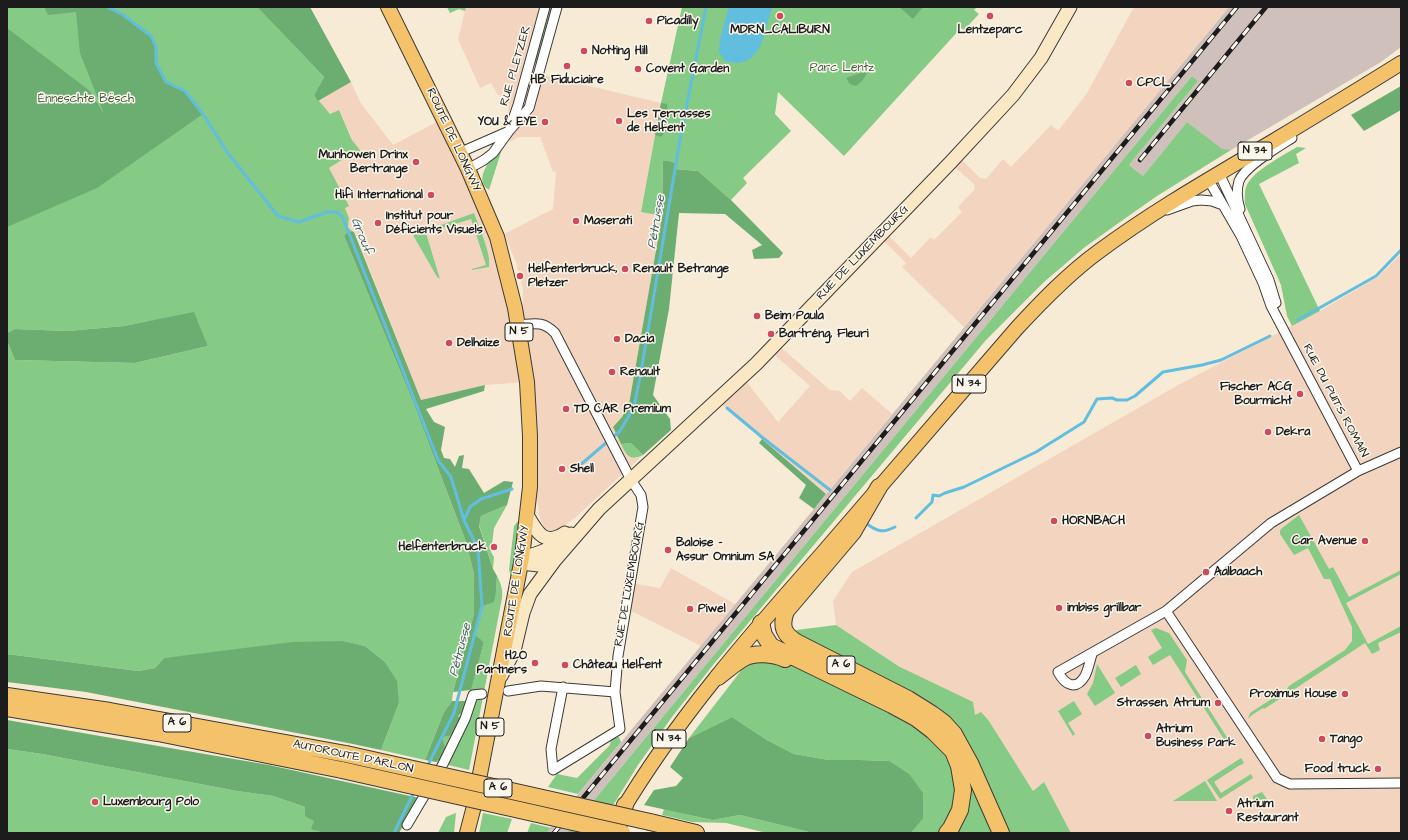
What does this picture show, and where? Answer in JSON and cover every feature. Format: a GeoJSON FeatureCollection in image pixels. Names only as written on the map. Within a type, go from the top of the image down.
{"type":"FeatureCollection","features":[{"type":"Feature","properties":{"kind":"highway","name":"A 6"},"geometry":{"type":"LineString","coordinates":[[880,488],[853,532],[786,611],[782,620],[783,628],[788,637],[798,643],[908,699],[932,714],[954,734],[970,763],[1001,833]]}},
{"type":"Feature","properties":{"kind":"highway","name":"A 6"},"geometry":{"type":"LineString","coordinates":[[761,623],[780,639],[794,648],[879,689],[905,704],[932,714]]}},
{"type":"Feature","properties":{"kind":"highway","name":"A 6"},"geometry":{"type":"LineString","coordinates":[[761,623],[764,635],[772,646],[916,718],[933,731],[953,751],[959,766],[963,790],[960,810],[947,833]]}},
{"type":"Feature","properties":{"kind":"highway","name":"A 6"},"geometry":{"type":"LineString","coordinates":[[718,677],[745,657],[761,654],[780,657],[854,691],[871,695]]}},
{"type":"Feature","properties":{"kind":"highway","name":"AUTOROUTE D'ARLON"},"geometry":{"type":"LineString","coordinates":[[7,696],[110,711],[346,754],[696,833]]}},
{"type":"Feature","properties":{"kind":"highway","name":"AUTOROUTE D'ARLON"},"geometry":{"type":"LineString","coordinates":[[7,708],[158,733],[342,770],[622,833]]}},
{"type":"Feature","properties":{"kind":"highway"},"geometry":{"type":"LineString","coordinates":[[616,833],[625,805]]}},
{"type":"Feature","properties":{"kind":"main road","name":"ROUTE DE LONGWY"},"geometry":{"type":"LineString","coordinates":[[388,7],[461,152],[497,237],[506,269],[518,325],[527,382],[530,436],[530,487],[522,561],[503,686],[469,829]]}},
{"type":"Feature","properties":{"kind":"main road","name":"RUE DE LUXEMBOURG"},"geometry":{"type":"LineString","coordinates":[[503,686],[514,651],[523,613],[530,594],[555,560],[599,509],[756,364],[947,167],[1013,95],[1041,58],[1070,7]]}},
{"type":"Feature","properties":{"kind":"main road","name":"N 34"},"geometry":{"type":"LineString","coordinates":[[608,833],[641,779],[674,732],[761,623],[880,488],[1016,328],[1051,292],[1097,253],[1147,217],[1401,63]]}},
{"type":"Feature","properties":{"kind":"main road"},"geometry":{"type":"LineString","coordinates":[[527,515],[536,531],[543,537],[552,538],[561,535],[599,509]]}},
{"type":"Feature","properties":{"kind":"main road"},"geometry":{"type":"LineString","coordinates":[[522,561],[565,540],[599,509]]}},
{"type":"Feature","properties":{"kind":"main road"},"geometry":{"type":"LineString","coordinates":[[522,561],[539,565],[555,560]]}},
{"type":"Feature","properties":{"kind":"street","name":"RUE PLETZER"},"geometry":{"type":"LineString","coordinates":[[461,152],[509,131],[518,106],[545,7]]}},
{"type":"Feature","properties":{"kind":"street","name":"RUE PLETZER"},"geometry":{"type":"LineString","coordinates":[[468,169],[480,163],[493,153],[509,131],[529,108],[557,7]]}},
{"type":"Feature","properties":{"kind":"street","name":"RUE DU PUITS ROMAIN"},"geometry":{"type":"LineString","coordinates":[[1280,324],[1269,280],[1248,233],[1237,201],[1237,190],[1239,180],[1246,171],[1259,160],[1298,134],[1312,118]]}},
{"type":"Feature","properties":{"kind":"street","name":"RUE DU PUITS ROMAIN"},"geometry":{"type":"LineString","coordinates":[[1214,176],[1248,233]]}},
{"type":"Feature","properties":{"kind":"street","name":"RUE DU PUITS ROMAIN"},"geometry":{"type":"LineString","coordinates":[[1092,654],[1166,611],[1271,523],[1358,471],[1271,306],[1263,283],[1241,236],[1223,205],[1214,176]]}},
{"type":"Feature","properties":{"kind":"street"},"geometry":{"type":"LineString","coordinates":[[1147,217],[1192,201],[1212,201],[1223,205]]}},
{"type":"Feature","properties":{"kind":"street"},"geometry":{"type":"LineString","coordinates":[[518,325],[538,324],[548,326],[555,333],[631,480]]}},
{"type":"Feature","properties":{"kind":"street"},"geometry":{"type":"LineString","coordinates":[[1358,471],[1401,452]]}},
{"type":"Feature","properties":{"kind":"street","name":"RUE DE LUXEMBOURG"},"geometry":{"type":"LineString","coordinates":[[563,687],[551,749],[554,770],[620,729],[615,692],[618,656],[644,507],[641,495],[631,480]]}},
{"type":"Feature","properties":{"kind":"street"},"geometry":{"type":"LineString","coordinates":[[1166,611],[1277,778],[1290,784],[1401,783]]}},
{"type":"Feature","properties":{"kind":"street"},"geometry":{"type":"LineString","coordinates":[[503,686],[563,687],[615,692]]}},
{"type":"Feature","properties":{"kind":"street"},"geometry":{"type":"LineString","coordinates":[[407,825],[443,764],[465,719],[473,695],[482,694]]}},
{"type":"Feature","properties":{"kind":"shaded area"},"geometry":{"type":"Polygon","coordinates":[[[447,7],[545,7],[518,105],[529,108],[539,74],[661,103],[641,212],[662,216],[629,404],[622,417],[613,427],[636,458],[643,455],[576,517],[554,532],[545,528],[540,519],[531,460],[527,382],[485,385],[421,400],[355,232],[348,228],[349,218],[328,168],[356,151],[359,154],[339,110],[330,114],[318,101],[351,82],[360,102],[393,145],[444,118],[468,169],[515,308],[523,307],[523,289],[516,262],[504,234],[553,209],[556,171],[553,172],[540,137],[518,137],[510,142],[508,98],[498,95],[491,83],[480,88],[458,39],[465,11],[459,9],[450,13],[447,7]],[[474,213],[413,235],[437,277],[440,279],[426,233],[471,218],[486,265],[472,270],[489,267],[490,263],[474,213]]]}},
{"type":"Feature","properties":{"kind":"shaded area"},"geometry":{"type":"Polygon","coordinates":[[[1134,7],[1229,7],[964,327],[902,267],[906,263],[879,236],[884,231],[911,258],[931,237],[934,240],[962,212],[958,207],[975,189],[974,184],[950,163],[957,155],[980,178],[986,179],[1003,159],[1011,167],[1051,125],[1058,131],[1087,93],[1134,7]]]}},
{"type":"Feature","properties":{"kind":"shaded area"},"geometry":{"type":"Polygon","coordinates":[[[1229,7],[1401,7],[1401,47],[1381,62],[1231,150],[1222,150],[1187,122],[1143,176],[1129,165],[1198,81],[1192,76],[567,833],[546,833],[1229,7]]]}},
{"type":"Feature","properties":{"kind":"shaded area"},"geometry":{"type":"Polygon","coordinates":[[[1401,254],[1401,833],[1071,833],[1044,783],[1033,791],[989,721],[975,715],[836,625],[833,601],[852,572],[1180,384],[1320,311],[1378,277],[1401,254]]]}},
{"type":"Feature","properties":{"kind":"shaded area"},"geometry":{"type":"Polygon","coordinates":[[[776,343],[830,390],[840,391],[850,401],[862,388],[892,414],[826,494],[716,400],[742,376],[778,422],[810,386],[769,350],[776,343]]]}},
{"type":"Feature","properties":{"kind":"shaded area","name":"Piwel"},"geometry":{"type":"Polygon","coordinates":[[[671,568],[735,604],[701,646],[627,609],[631,583],[660,588],[671,568]]]}},
{"type":"Feature","properties":{"kind":"green space"},"geometry":{"type":"Polygon","coordinates":[[[7,7],[257,7],[324,77],[314,95],[330,114],[339,110],[352,140],[362,153],[359,154],[356,151],[329,168],[349,206],[345,208],[349,218],[348,228],[354,232],[347,232],[344,236],[413,402],[466,542],[474,574],[474,614],[453,692],[452,701],[444,712],[425,760],[381,750],[399,703],[384,661],[365,646],[344,641],[164,658],[155,668],[138,671],[7,654],[7,341],[15,360],[135,363],[208,346],[194,313],[124,326],[68,331],[15,329],[7,333],[7,7]]]}},
{"type":"Feature","properties":{"kind":"green space","name":"Ënneschte Bësch"},"geometry":{"type":"Polygon","coordinates":[[[44,7],[107,7],[122,14],[151,36],[156,47],[156,63],[166,82],[185,91],[203,114],[97,188],[7,227],[7,28],[90,91],[104,114],[80,53],[76,12],[48,15],[44,7]]]}},
{"type":"Feature","properties":{"kind":"green space"},"geometry":{"type":"Polygon","coordinates":[[[257,7],[310,7],[351,82],[318,101],[314,95],[324,77],[257,7]]]}},
{"type":"Feature","properties":{"kind":"green space"},"geometry":{"type":"Polygon","coordinates":[[[447,7],[466,7],[465,11],[459,9],[450,13],[447,7]]]}},
{"type":"Feature","properties":{"kind":"green space"},"geometry":{"type":"Polygon","coordinates":[[[550,7],[553,7],[538,64],[535,63],[550,7]]]}},
{"type":"Feature","properties":{"kind":"green space","name":"Parc Lentz"},"geometry":{"type":"Polygon","coordinates":[[[682,7],[977,7],[974,10],[979,14],[964,30],[961,28],[844,156],[778,92],[775,114],[791,131],[743,178],[747,183],[731,200],[698,171],[675,169],[669,161],[663,161],[662,216],[641,212],[661,103],[682,7]]]}},
{"type":"Feature","properties":{"kind":"green space"},"geometry":{"type":"Polygon","coordinates":[[[899,7],[923,7],[913,19],[899,7]]]}},
{"type":"Feature","properties":{"kind":"green space"},"geometry":{"type":"Polygon","coordinates":[[[869,70],[863,80],[856,86],[850,84],[846,78],[869,70]]]}},
{"type":"Feature","properties":{"kind":"green space"},"geometry":{"type":"Polygon","coordinates":[[[1192,76],[1198,81],[1129,165],[1143,176],[1187,122],[1222,149],[1231,150],[1157,196],[1085,247],[1044,282],[986,340],[713,665],[672,717],[638,765],[596,833],[567,833],[1192,76]]]}},
{"type":"Feature","properties":{"kind":"green space"},"geometry":{"type":"Polygon","coordinates":[[[1401,86],[1401,110],[1364,131],[1351,115],[1401,86]]]}},
{"type":"Feature","properties":{"kind":"green space"},"geometry":{"type":"Polygon","coordinates":[[[661,103],[667,104],[668,117],[666,130],[661,137],[655,135],[661,103]]]}},
{"type":"Feature","properties":{"kind":"green space"},"geometry":{"type":"Polygon","coordinates":[[[1297,147],[1306,148],[1296,154],[1299,163],[1259,184],[1320,311],[1292,326],[1287,316],[1281,285],[1245,204],[1245,190],[1250,180],[1262,169],[1297,147]]]}},
{"type":"Feature","properties":{"kind":"green space"},"geometry":{"type":"Polygon","coordinates":[[[500,149],[502,149],[489,190],[484,185],[482,180],[483,175],[485,169],[500,149]]]}},
{"type":"Feature","properties":{"kind":"green space"},"geometry":{"type":"Polygon","coordinates":[[[663,161],[669,161],[676,164],[675,169],[698,171],[731,200],[783,253],[779,258],[754,259],[752,250],[762,245],[725,214],[679,213],[669,309],[653,395],[670,419],[671,430],[643,455],[631,443],[621,444],[613,427],[622,417],[629,404],[662,216],[663,161]]]}},
{"type":"Feature","properties":{"kind":"green space"},"geometry":{"type":"Polygon","coordinates":[[[474,213],[487,248],[489,267],[472,270],[486,265],[471,219],[426,233],[440,279],[437,277],[413,235],[474,213]]]}},
{"type":"Feature","properties":{"kind":"green space"},"geometry":{"type":"Polygon","coordinates":[[[347,232],[354,232],[421,400],[485,385],[484,391],[426,409],[434,422],[445,427],[441,450],[444,458],[450,459],[455,467],[459,456],[464,455],[462,468],[469,469],[484,493],[504,481],[513,482],[507,505],[481,516],[479,526],[493,569],[497,576],[494,602],[482,606],[475,635],[484,642],[471,690],[453,692],[474,614],[474,574],[466,542],[413,402],[344,236],[347,232]]]}},
{"type":"Feature","properties":{"kind":"green space"},"geometry":{"type":"Polygon","coordinates":[[[194,312],[208,346],[135,363],[15,360],[7,341],[7,333],[15,329],[68,331],[124,326],[194,312]]]}},
{"type":"Feature","properties":{"kind":"green space"},"geometry":{"type":"Polygon","coordinates":[[[762,439],[826,494],[814,509],[799,498],[806,485],[759,443],[762,439]]]}},
{"type":"Feature","properties":{"kind":"green space"},"geometry":{"type":"Polygon","coordinates":[[[631,443],[643,455],[634,458],[625,452],[621,444],[631,443]]]}},
{"type":"Feature","properties":{"kind":"green space"},"geometry":{"type":"Polygon","coordinates":[[[507,505],[494,528],[491,552],[494,557],[493,569],[479,525],[481,516],[507,505]]]}},
{"type":"Feature","properties":{"kind":"green space"},"geometry":{"type":"Polygon","coordinates":[[[1299,515],[1329,569],[1333,567],[1349,597],[1401,570],[1401,574],[1346,603],[1368,644],[1401,626],[1401,632],[1378,643],[1380,650],[1372,654],[1365,643],[1248,719],[1250,713],[1345,650],[1352,641],[1352,627],[1330,579],[1324,579],[1308,548],[1294,555],[1280,534],[1281,529],[1299,515]]]}},
{"type":"Feature","properties":{"kind":"green space"},"geometry":{"type":"Polygon","coordinates":[[[518,521],[511,577],[509,570],[514,526],[518,521]]]}},
{"type":"Feature","properties":{"kind":"green space"},"geometry":{"type":"Polygon","coordinates":[[[497,576],[500,582],[502,598],[469,770],[436,762],[443,757],[442,737],[465,710],[484,642],[475,636],[482,606],[496,591],[497,576]]]}},
{"type":"Feature","properties":{"kind":"green space"},"geometry":{"type":"Polygon","coordinates":[[[836,625],[900,667],[973,702],[975,715],[981,712],[989,721],[1033,791],[1044,782],[1071,833],[1009,833],[952,725],[954,722],[938,707],[789,631],[836,625]]]}},
{"type":"Feature","properties":{"kind":"green space"},"geometry":{"type":"Polygon","coordinates":[[[1156,628],[1169,633],[1187,660],[1185,672],[1230,742],[1227,744],[1170,655],[1153,665],[1148,657],[1162,648],[1151,630],[1156,628]]]}},
{"type":"Feature","properties":{"kind":"green space"},"geometry":{"type":"Polygon","coordinates":[[[344,641],[365,646],[384,661],[397,681],[399,703],[381,750],[86,692],[7,682],[7,654],[138,671],[155,668],[164,658],[293,642],[344,641]]]}},
{"type":"Feature","properties":{"kind":"green space"},"geometry":{"type":"Polygon","coordinates":[[[760,659],[784,663],[796,667],[916,727],[937,743],[950,762],[955,785],[954,806],[942,829],[938,833],[911,833],[923,819],[889,761],[829,760],[794,754],[767,740],[732,717],[689,738],[747,663],[760,659]]]}},
{"type":"Feature","properties":{"kind":"green space"},"geometry":{"type":"Polygon","coordinates":[[[1097,664],[1115,693],[1095,706],[1087,694],[1093,683],[1097,664]]]}},
{"type":"Feature","properties":{"kind":"green space"},"geometry":{"type":"Polygon","coordinates":[[[1136,665],[1141,674],[1121,687],[1115,678],[1136,665]]]}},
{"type":"Feature","properties":{"kind":"green space"},"geometry":{"type":"Polygon","coordinates":[[[452,701],[468,701],[465,710],[458,716],[461,720],[453,735],[442,737],[446,751],[443,757],[436,762],[425,760],[444,712],[452,701]]]}},
{"type":"Feature","properties":{"kind":"green space"},"geometry":{"type":"Polygon","coordinates":[[[1074,701],[1082,714],[1068,723],[1075,734],[1073,736],[1058,711],[1074,701]]]}},
{"type":"Feature","properties":{"kind":"green space"},"geometry":{"type":"Polygon","coordinates":[[[732,717],[767,740],[794,754],[829,760],[889,761],[909,774],[923,793],[923,819],[911,833],[813,833],[740,815],[712,820],[644,805],[654,790],[676,786],[683,778],[670,767],[689,738],[732,717]]]}},
{"type":"Feature","properties":{"kind":"green space"},"geometry":{"type":"Polygon","coordinates":[[[7,720],[269,765],[419,798],[399,833],[324,833],[311,829],[314,821],[305,816],[305,807],[273,796],[237,791],[42,754],[7,749],[7,720]]]}},
{"type":"Feature","properties":{"kind":"green space"},"geometry":{"type":"Polygon","coordinates":[[[619,737],[621,742],[578,794],[548,787],[557,774],[577,778],[610,745],[611,738],[619,737]]]}},
{"type":"Feature","properties":{"kind":"green space"},"geometry":{"type":"Polygon","coordinates":[[[7,749],[42,754],[237,791],[273,796],[305,807],[314,821],[313,829],[324,833],[7,833],[7,749]]]}},
{"type":"Feature","properties":{"kind":"green space"},"geometry":{"type":"Polygon","coordinates":[[[1241,758],[1244,763],[1214,782],[1221,793],[1251,774],[1253,778],[1220,799],[1207,780],[1241,758]]]}},
{"type":"Feature","properties":{"kind":"green space"},"geometry":{"type":"Polygon","coordinates":[[[1205,781],[1217,801],[1173,801],[1205,781]]]}},
{"type":"Feature","properties":{"kind":"green space"},"geometry":{"type":"Polygon","coordinates":[[[974,785],[995,833],[954,833],[968,787],[974,785]]]}},
{"type":"Feature","properties":{"kind":"green space"},"geometry":{"type":"Polygon","coordinates":[[[1262,792],[1268,801],[1253,801],[1253,796],[1262,792]]]}},
{"type":"Feature","properties":{"kind":"green space"},"geometry":{"type":"Polygon","coordinates":[[[664,809],[711,820],[740,815],[813,833],[767,833],[726,823],[692,822],[662,815],[664,809]]]}},
{"type":"Feature","properties":{"kind":"green space"},"geometry":{"type":"Polygon","coordinates":[[[456,813],[454,833],[438,833],[446,817],[456,813]]]}},
{"type":"Feature","properties":{"kind":"green space"},"geometry":{"type":"Polygon","coordinates":[[[483,813],[512,819],[507,833],[479,833],[483,813]]]}},
{"type":"Feature","properties":{"kind":"green space"},"geometry":{"type":"Polygon","coordinates":[[[531,823],[551,828],[546,833],[527,833],[531,823]]]}},
{"type":"Feature","properties":{"kind":"water"},"geometry":{"type":"Polygon","coordinates":[[[729,7],[773,7],[759,49],[754,56],[747,61],[738,63],[725,61],[719,52],[720,39],[729,7]]]}},
{"type":"Feature","properties":{"kind":"waterway","name":"Grouf"},"geometry":{"type":"LineString","coordinates":[[107,7],[122,14],[151,36],[156,47],[156,63],[166,82],[185,91],[203,114],[227,152],[278,216],[299,222],[327,212],[337,212],[343,218],[438,460],[451,477],[464,520],[478,549],[482,606],[454,713],[427,767]]}},
{"type":"Feature","properties":{"kind":"waterway","name":"Pétrusse"},"geometry":{"type":"LineString","coordinates":[[579,466],[620,431],[634,407],[680,140],[706,7]]}},
{"type":"Feature","properties":{"kind":"waterway"},"geometry":{"type":"LineString","coordinates":[[1298,320],[1376,276],[1401,250]]}},
{"type":"Feature","properties":{"kind":"waterway"},"geometry":{"type":"LineString","coordinates":[[916,518],[932,502],[933,495],[939,496],[964,487],[1036,452],[1084,422],[1097,399],[1112,398],[1117,400],[1127,400],[1135,396],[1163,372],[1221,360],[1270,336]]}},
{"type":"Feature","properties":{"kind":"waterway"},"geometry":{"type":"LineString","coordinates":[[727,408],[830,490]]}},
{"type":"Feature","properties":{"kind":"waterway","name":"Pétrusse"},"geometry":{"type":"LineString","coordinates":[[464,520],[470,507],[481,499],[512,489]]}},
{"type":"Feature","properties":{"kind":"waterway"},"geometry":{"type":"LineString","coordinates":[[867,524],[874,529],[881,531],[895,527]]}},
{"type":"Feature","properties":{"kind":"waterway","name":"Pétrusse"},"geometry":{"type":"LineString","coordinates":[[394,833],[414,792]]}},
{"type":"Feature","properties":{"kind":"railway"},"geometry":{"type":"LineString","coordinates":[[554,833],[1237,7]]}},
{"type":"Feature","properties":{"kind":"railway"},"geometry":{"type":"LineString","coordinates":[[1140,160],[1266,7]]}},
{"type":"Feature","properties":{"kind":"place","name":"MDRN_CALIBURN"},"geometry":{"type":"Point","coordinates":[780,16]}},
{"type":"Feature","properties":{"kind":"place","name":"Lentzeparc"},"geometry":{"type":"Point","coordinates":[990,16]}},
{"type":"Feature","properties":{"kind":"place","name":"Picadilly"},"geometry":{"type":"Point","coordinates":[649,21]}},
{"type":"Feature","properties":{"kind":"place","name":"Notting Hill"},"geometry":{"type":"Point","coordinates":[584,51]}},
{"type":"Feature","properties":{"kind":"place","name":"HB Fiduciaire"},"geometry":{"type":"Point","coordinates":[567,66]}},
{"type":"Feature","properties":{"kind":"place","name":"Covent Garden"},"geometry":{"type":"Point","coordinates":[638,69]}},
{"type":"Feature","properties":{"kind":"place","name":"CPCL"},"geometry":{"type":"Point","coordinates":[1129,83]}},
{"type":"Feature","properties":{"kind":"place","name":"Les Terrasses de Helfent"},"geometry":{"type":"Point","coordinates":[619,121]}},
{"type":"Feature","properties":{"kind":"place","name":"YOU & EYE"},"geometry":{"type":"Point","coordinates":[545,122]}},
{"type":"Feature","properties":{"kind":"place","name":"Munhowen Drinx Bertrange"},"geometry":{"type":"Point","coordinates":[416,162]}},
{"type":"Feature","properties":{"kind":"place","name":"Hifi International"},"geometry":{"type":"Point","coordinates":[431,195]}},
{"type":"Feature","properties":{"kind":"place","name":"Maserati"},"geometry":{"type":"Point","coordinates":[576,221]}},
{"type":"Feature","properties":{"kind":"place","name":"Institut pour Déficients Visuels"},"geometry":{"type":"Point","coordinates":[378,223]}},
{"type":"Feature","properties":{"kind":"place","name":"Renault Betrange"},"geometry":{"type":"Point","coordinates":[625,269]}},
{"type":"Feature","properties":{"kind":"place","name":"Helfenterbruck, Pletzer"},"geometry":{"type":"Point","coordinates":[520,276]}},
{"type":"Feature","properties":{"kind":"place","name":"Beim Paula"},"geometry":{"type":"Point","coordinates":[757,316]}},
{"type":"Feature","properties":{"kind":"place","name":"Bartréng, Fleuri"},"geometry":{"type":"Point","coordinates":[771,334]}},
{"type":"Feature","properties":{"kind":"place","name":"Dacia"},"geometry":{"type":"Point","coordinates":[617,339]}},
{"type":"Feature","properties":{"kind":"place","name":"Delhaize"},"geometry":{"type":"Point","coordinates":[449,343]}},
{"type":"Feature","properties":{"kind":"place","name":"Renault"},"geometry":{"type":"Point","coordinates":[612,372]}},
{"type":"Feature","properties":{"kind":"place","name":"Fischer ACG Bourmicht"},"geometry":{"type":"Point","coordinates":[1300,394]}},
{"type":"Feature","properties":{"kind":"place","name":"TD CAR Premium"},"geometry":{"type":"Point","coordinates":[566,409]}},
{"type":"Feature","properties":{"kind":"place","name":"Dekra"},"geometry":{"type":"Point","coordinates":[1268,432]}},
{"type":"Feature","properties":{"kind":"place","name":"Shell"},"geometry":{"type":"Point","coordinates":[562,469]}},
{"type":"Feature","properties":{"kind":"place","name":"HORNBACH"},"geometry":{"type":"Point","coordinates":[1054,521]}},
{"type":"Feature","properties":{"kind":"place","name":"Car Avenue"},"geometry":{"type":"Point","coordinates":[1365,541]}},
{"type":"Feature","properties":{"kind":"place","name":"Helfenterbruck"},"geometry":{"type":"Point","coordinates":[494,547]}},
{"type":"Feature","properties":{"kind":"place","name":"Baloise - Assur Omnium SA"},"geometry":{"type":"Point","coordinates":[668,550]}},
{"type":"Feature","properties":{"kind":"place","name":"Aalbaach"},"geometry":{"type":"Point","coordinates":[1206,572]}},
{"type":"Feature","properties":{"kind":"place","name":"imbiss grillbar"},"geometry":{"type":"Point","coordinates":[1059,608]}},
{"type":"Feature","properties":{"kind":"place","name":"Piwel"},"geometry":{"type":"Point","coordinates":[690,609]}},
{"type":"Feature","properties":{"kind":"place","name":"H2O Partners"},"geometry":{"type":"Point","coordinates":[535,663]}},
{"type":"Feature","properties":{"kind":"place","name":"Château Helfent"},"geometry":{"type":"Point","coordinates":[565,665]}},
{"type":"Feature","properties":{"kind":"place","name":"Proximus House"},"geometry":{"type":"Point","coordinates":[1345,694]}},
{"type":"Feature","properties":{"kind":"place","name":"Strassen, Atrium"},"geometry":{"type":"Point","coordinates":[1218,703]}},
{"type":"Feature","properties":{"kind":"place","name":"Atrium Business Park"},"geometry":{"type":"Point","coordinates":[1148,736]}},
{"type":"Feature","properties":{"kind":"place","name":"Tango"},"geometry":{"type":"Point","coordinates":[1322,739]}},
{"type":"Feature","properties":{"kind":"place","name":"Food truck"},"geometry":{"type":"Point","coordinates":[1378,769]}},
{"type":"Feature","properties":{"kind":"place","name":"Luxembourg Polo"},"geometry":{"type":"Point","coordinates":[95,802]}},
{"type":"Feature","properties":{"kind":"place","name":"Atrium Restaurant"},"geometry":{"type":"Point","coordinates":[1229,811]}}]}
